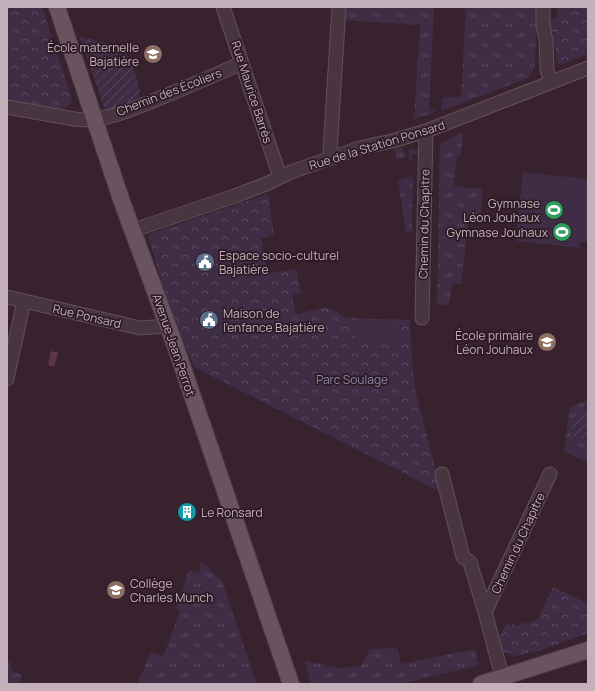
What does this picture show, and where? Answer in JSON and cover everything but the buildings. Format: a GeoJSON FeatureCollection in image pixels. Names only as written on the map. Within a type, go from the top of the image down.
{"type":"FeatureCollection","features":[{"type":"Feature","properties":{"kind":"main road","name":"Avenue Jean Perrot"},"geometry":{"type":"LineString","coordinates":[[57,7],[122,202],[134,230],[168,326],[291,684]]}},
{"type":"Feature","properties":{"kind":"main road"},"geometry":{"type":"LineString","coordinates":[[481,684],[503,681],[588,650]]}},
{"type":"Feature","properties":{"kind":"street","name":"Rue Maurice Barrès"},"geometry":{"type":"LineString","coordinates":[[224,7],[280,177]]}},
{"type":"Feature","properties":{"kind":"street"},"geometry":{"type":"LineString","coordinates":[[331,158],[330,151],[339,7]]}},
{"type":"Feature","properties":{"kind":"street"},"geometry":{"type":"LineString","coordinates":[[543,7],[542,26],[546,40],[547,70],[551,82]]}},
{"type":"Feature","properties":{"kind":"street","name":"Chemin des Écoliers"},"geometry":{"type":"LineString","coordinates":[[7,107],[81,120],[95,118],[124,112],[193,85],[242,63]]}},
{"type":"Feature","properties":{"kind":"street","name":"Rue de la Station Ponsard"},"geometry":{"type":"LineString","coordinates":[[134,230],[260,186],[280,177],[360,148],[392,141],[426,131],[588,68]]}},
{"type":"Feature","properties":{"kind":"street","name":"Chemin du Chapitre"},"geometry":{"type":"LineString","coordinates":[[422,318],[426,131]]}},
{"type":"Feature","properties":{"kind":"street","name":"Rue Ponsard"},"geometry":{"type":"LineString","coordinates":[[7,297],[140,328],[168,326]]}},
{"type":"Feature","properties":{"kind":"street"},"geometry":{"type":"LineString","coordinates":[[7,379],[24,301]]}},
{"type":"Feature","properties":{"kind":"street","name":"Chemin du Chapitre"},"geometry":{"type":"LineString","coordinates":[[442,474],[463,557],[470,562],[503,681]]}},
{"type":"Feature","properties":{"kind":"street","name":"Chemin du Chapitre"},"geometry":{"type":"LineString","coordinates":[[485,612],[550,474]]}},
{"type":"Feature","properties":{"kind":"green space"},"geometry":{"type":"Polygon","coordinates":[[[7,7],[42,7],[72,99],[69,106],[62,109],[44,110],[7,102],[7,7]]]}},
{"type":"Feature","properties":{"kind":"green space"},"geometry":{"type":"Polygon","coordinates":[[[345,7],[434,7],[429,111],[436,109],[433,113],[414,119],[420,25],[346,20],[344,18],[345,7]]]}},
{"type":"Feature","properties":{"kind":"green space"},"geometry":{"type":"Polygon","coordinates":[[[466,7],[537,7],[535,67],[528,78],[441,111],[442,98],[461,97],[466,7]]]}},
{"type":"Feature","properties":{"kind":"green space"},"geometry":{"type":"Polygon","coordinates":[[[557,7],[588,7],[588,54],[560,65],[557,61],[553,32],[548,28],[548,21],[558,17],[557,7]]]}},
{"type":"Feature","properties":{"kind":"green space"},"geometry":{"type":"Polygon","coordinates":[[[80,37],[107,43],[125,53],[131,61],[134,69],[141,101],[106,113],[80,37]]]}},
{"type":"Feature","properties":{"kind":"green space"},"geometry":{"type":"Polygon","coordinates":[[[463,132],[461,154],[456,159],[454,186],[483,189],[480,219],[469,218],[461,284],[452,283],[449,306],[437,304],[440,144],[463,132]]]}},
{"type":"Feature","properties":{"kind":"green space"},"geometry":{"type":"Polygon","coordinates":[[[402,147],[405,157],[396,159],[394,149],[402,147]]]}},
{"type":"Feature","properties":{"kind":"green space"},"geometry":{"type":"Polygon","coordinates":[[[409,150],[420,150],[420,154],[412,154],[412,161],[409,160],[409,150]]]}},
{"type":"Feature","properties":{"kind":"green space","name":"Gymnase Léon Jouhaux"},"geometry":{"type":"Polygon","coordinates":[[[523,172],[588,179],[588,242],[580,242],[579,248],[516,241],[523,172]]]}},
{"type":"Feature","properties":{"kind":"green space"},"geometry":{"type":"Polygon","coordinates":[[[413,176],[412,232],[406,232],[398,180],[413,176]]]}},
{"type":"Feature","properties":{"kind":"green space","name":"Parc Soulage"},"geometry":{"type":"Polygon","coordinates":[[[268,194],[274,235],[261,238],[267,273],[296,269],[301,294],[292,295],[296,315],[320,308],[327,308],[347,318],[410,320],[415,389],[441,492],[194,367],[166,296],[148,236],[268,194]]]}},
{"type":"Feature","properties":{"kind":"green space"},"geometry":{"type":"Polygon","coordinates":[[[356,320],[400,321],[399,345],[356,344],[356,320]]]}},
{"type":"Feature","properties":{"kind":"green space"},"geometry":{"type":"Polygon","coordinates":[[[588,400],[588,463],[564,451],[570,407],[588,400]]]}},
{"type":"Feature","properties":{"kind":"green space"},"geometry":{"type":"Polygon","coordinates":[[[573,412],[588,414],[587,439],[570,437],[573,412]]]}},
{"type":"Feature","properties":{"kind":"green space"},"geometry":{"type":"Polygon","coordinates":[[[201,561],[222,581],[257,684],[137,684],[151,652],[163,657],[180,612],[176,609],[189,570],[199,573],[201,561]]]}},
{"type":"Feature","properties":{"kind":"green space"},"geometry":{"type":"Polygon","coordinates":[[[553,587],[585,602],[588,601],[588,633],[539,651],[516,656],[502,651],[498,639],[507,623],[512,626],[513,624],[518,626],[522,622],[527,624],[538,619],[553,587]]]}},
{"type":"Feature","properties":{"kind":"green space"},"geometry":{"type":"Polygon","coordinates":[[[397,648],[401,664],[475,649],[479,665],[400,684],[311,684],[305,661],[341,668],[361,666],[370,649],[397,648]]]}},
{"type":"Feature","properties":{"kind":"green space"},"geometry":{"type":"Polygon","coordinates":[[[7,661],[11,663],[11,670],[22,675],[19,684],[7,684],[7,661]]]}},
{"type":"Feature","properties":{"kind":"water"},"geometry":{"type":"Polygon","coordinates":[[[51,351],[58,353],[54,367],[48,365],[51,351]]]}},
{"type":"Feature","properties":{"kind":"place","name":"École maternelle Bajatière"},"geometry":{"type":"Point","coordinates":[153,54]}},
{"type":"Feature","properties":{"kind":"place","name":"Gymnase Léon Jouhaux"},"geometry":{"type":"Point","coordinates":[554,210]}},
{"type":"Feature","properties":{"kind":"place","name":"Gymnase Jouhaux"},"geometry":{"type":"Point","coordinates":[562,232]}},
{"type":"Feature","properties":{"kind":"place","name":"Espace socio-culturel Bajatière"},"geometry":{"type":"Point","coordinates":[205,262]}},
{"type":"Feature","properties":{"kind":"place","name":"Maison de l'enfance Bajatière"},"geometry":{"type":"Point","coordinates":[209,320]}},
{"type":"Feature","properties":{"kind":"place","name":"École primaire Léon Jouhaux"},"geometry":{"type":"Point","coordinates":[547,342]}},
{"type":"Feature","properties":{"kind":"place","name":"Le Ronsard"},"geometry":{"type":"Point","coordinates":[187,512]}},
{"type":"Feature","properties":{"kind":"place","name":"Collège Charles Munch"},"geometry":{"type":"Point","coordinates":[116,590]}}]}
